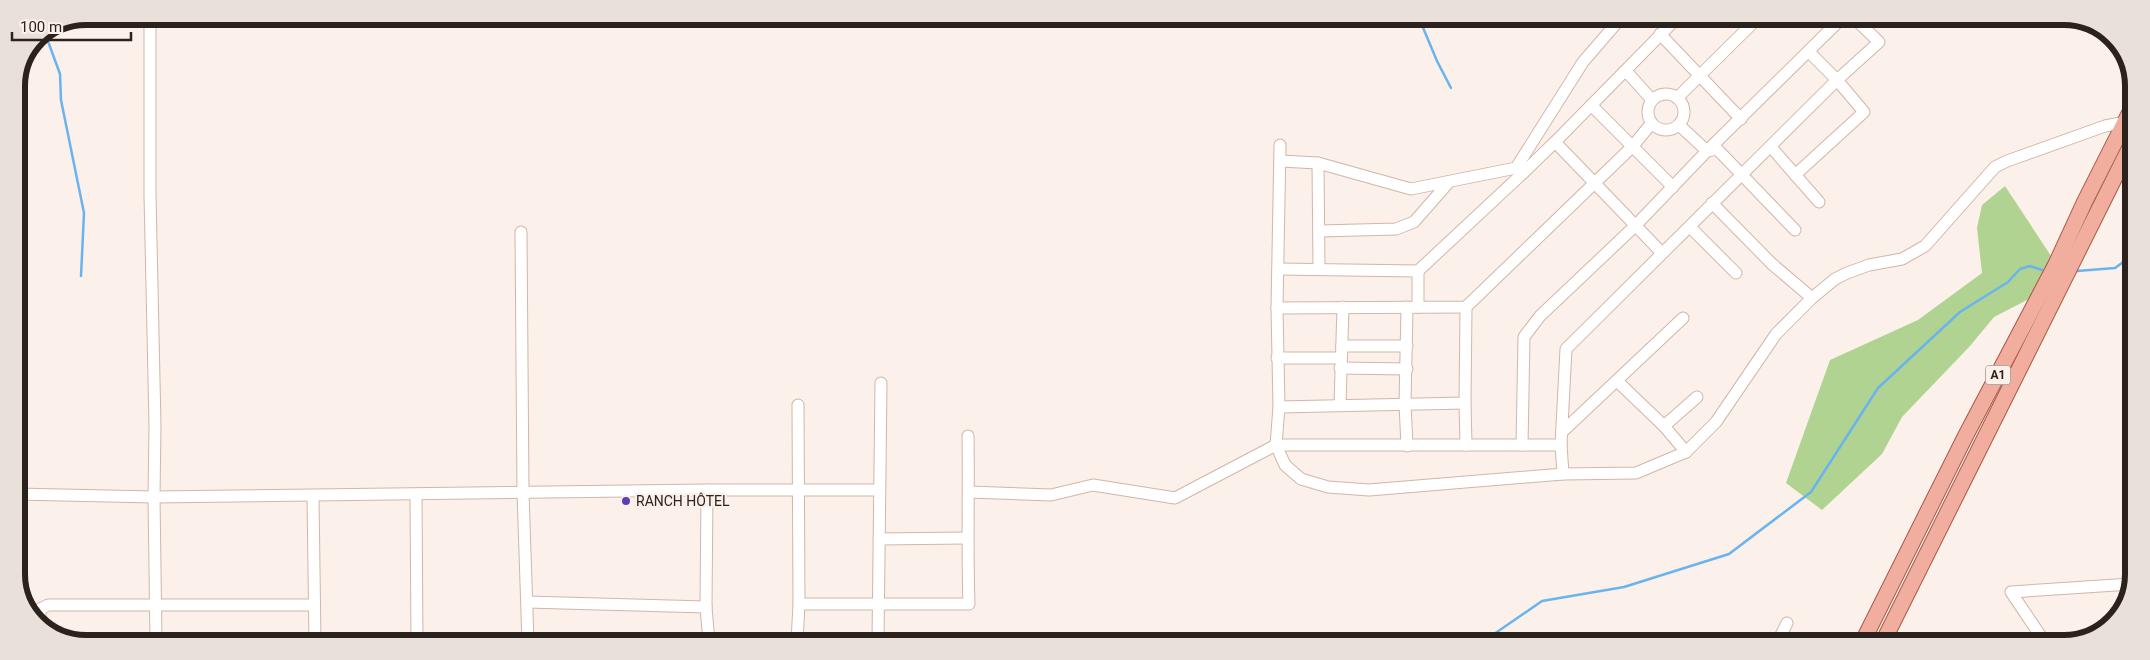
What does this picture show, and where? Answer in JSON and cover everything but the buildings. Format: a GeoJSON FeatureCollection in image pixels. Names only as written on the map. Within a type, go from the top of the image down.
{"type":"FeatureCollection","features":[{"type":"Feature","properties":{"kind":"main road","name":"A1"},"geometry":{"type":"LineString","coordinates":[[1866,635],[1966,436],[2056,264],[2085,201],[2125,124]]}},
{"type":"Feature","properties":{"kind":"main road","name":"A1"},"geometry":{"type":"LineString","coordinates":[[1886,635],[2125,157]]}},
{"type":"Feature","properties":{"kind":"street"},"geometry":{"type":"LineString","coordinates":[[150,25],[150,195],[155,425],[156,635]]}},
{"type":"Feature","properties":{"kind":"street"},"geometry":{"type":"LineString","coordinates":[[1520,170],[1583,62],[1615,25]]}},
{"type":"Feature","properties":{"kind":"street"},"geometry":{"type":"LineString","coordinates":[[1407,446],[1405,404],[1407,346],[1418,271],[1520,170],[1556,142],[1670,25]]}},
{"type":"Feature","properties":{"kind":"street"},"geometry":{"type":"LineString","coordinates":[[1677,98],[1751,25]]}},
{"type":"Feature","properties":{"kind":"street"},"geometry":{"type":"LineString","coordinates":[[1522,445],[1524,337],[1540,316],[1635,226],[1707,151],[1835,25]]}},
{"type":"Feature","properties":{"kind":"street"},"geometry":{"type":"LineString","coordinates":[[1563,474],[1561,445],[1566,349],[1662,252],[1878,42],[1861,25]]}},
{"type":"Feature","properties":{"kind":"street"},"geometry":{"type":"LineString","coordinates":[[1660,34],[1741,119]]}},
{"type":"Feature","properties":{"kind":"street"},"geometry":{"type":"LineString","coordinates":[[1794,175],[1864,112],[1838,80],[1808,52]]}},
{"type":"Feature","properties":{"kind":"street"},"geometry":{"type":"LineString","coordinates":[[1626,70],[1652,100]]}},
{"type":"Feature","properties":{"kind":"street"},"geometry":{"type":"LineString","coordinates":[[1664,94],[1677,98],[1684,111],[1679,126],[1665,131],[1651,124],[1647,112],[1652,100],[1664,94]]}},
{"type":"Feature","properties":{"kind":"street"},"geometry":{"type":"LineString","coordinates":[[1591,105],[1673,187]]}},
{"type":"Feature","properties":{"kind":"street"},"geometry":{"type":"LineString","coordinates":[[1280,145],[1277,308],[1279,406],[1276,445],[1285,465],[1301,479],[1328,487],[1369,490],[1563,474],[1636,473],[1686,452],[1716,422],[1776,334],[1812,298],[1835,279],[1869,265],[1902,259],[1925,246],[1996,167],[2007,161],[2105,126],[2125,122]]}},
{"type":"Feature","properties":{"kind":"street"},"geometry":{"type":"LineString","coordinates":[[1277,308],[1466,307],[1632,146],[1651,124]]}},
{"type":"Feature","properties":{"kind":"street"},"geometry":{"type":"LineString","coordinates":[[1679,126],[1707,151]]}},
{"type":"Feature","properties":{"kind":"street"},"geometry":{"type":"LineString","coordinates":[[1556,142],[1662,252]]}},
{"type":"Feature","properties":{"kind":"street"},"geometry":{"type":"LineString","coordinates":[[1771,147],[1819,202]]}},
{"type":"Feature","properties":{"kind":"street"},"geometry":{"type":"LineString","coordinates":[[1707,151],[1717,149],[1795,230]]}},
{"type":"Feature","properties":{"kind":"street"},"geometry":{"type":"LineString","coordinates":[[1280,162],[1318,163],[1411,188],[1520,170]]}},
{"type":"Feature","properties":{"kind":"street"},"geometry":{"type":"LineString","coordinates":[[1318,163],[1319,269]]}},
{"type":"Feature","properties":{"kind":"street"},"geometry":{"type":"LineString","coordinates":[[1320,231],[1396,229],[1414,222],[1450,182]]}},
{"type":"Feature","properties":{"kind":"street"},"geometry":{"type":"LineString","coordinates":[[1712,203],[1772,264],[1812,298]]}},
{"type":"Feature","properties":{"kind":"street"},"geometry":{"type":"LineString","coordinates":[[1690,226],[1736,273]]}},
{"type":"Feature","properties":{"kind":"street"},"geometry":{"type":"LineString","coordinates":[[522,232],[523,493],[528,635]]}},
{"type":"Feature","properties":{"kind":"street"},"geometry":{"type":"LineString","coordinates":[[1278,270],[1418,271]]}},
{"type":"Feature","properties":{"kind":"street"},"geometry":{"type":"LineString","coordinates":[[1340,406],[1343,307]]}},
{"type":"Feature","properties":{"kind":"street"},"geometry":{"type":"LineString","coordinates":[[1466,307],[1466,445]]}},
{"type":"Feature","properties":{"kind":"street"},"geometry":{"type":"LineString","coordinates":[[1562,432],[1683,318]]}},
{"type":"Feature","properties":{"kind":"street"},"geometry":{"type":"LineString","coordinates":[[1342,346],[1407,346]]}},
{"type":"Feature","properties":{"kind":"street"},"geometry":{"type":"LineString","coordinates":[[1277,358],[1407,369]]}},
{"type":"Feature","properties":{"kind":"street"},"geometry":{"type":"LineString","coordinates":[[1616,381],[1664,426],[1686,452]]}},
{"type":"Feature","properties":{"kind":"street"},"geometry":{"type":"LineString","coordinates":[[878,635],[880,383]]}},
{"type":"Feature","properties":{"kind":"street"},"geometry":{"type":"LineString","coordinates":[[1664,426],[1697,397]]}},
{"type":"Feature","properties":{"kind":"street"},"geometry":{"type":"LineString","coordinates":[[1279,406],[1465,403]]}},
{"type":"Feature","properties":{"kind":"street"},"geometry":{"type":"LineString","coordinates":[[797,635],[799,604],[798,405]]}},
{"type":"Feature","properties":{"kind":"street"},"geometry":{"type":"LineString","coordinates":[[799,604],[969,604],[967,538],[969,492],[968,436]]}},
{"type":"Feature","properties":{"kind":"street"},"geometry":{"type":"LineString","coordinates":[[969,492],[1051,495],[1094,485],[1175,498],[1276,445],[1561,445]]}},
{"type":"Feature","properties":{"kind":"street"},"geometry":{"type":"LineString","coordinates":[[25,494],[154,498],[797,489],[878,490]]}},
{"type":"Feature","properties":{"kind":"street"},"geometry":{"type":"LineString","coordinates":[[707,490],[708,635]]}},
{"type":"Feature","properties":{"kind":"street"},"geometry":{"type":"LineString","coordinates":[[416,495],[416,635]]}},
{"type":"Feature","properties":{"kind":"street"},"geometry":{"type":"LineString","coordinates":[[313,496],[315,635]]}},
{"type":"Feature","properties":{"kind":"street"},"geometry":{"type":"LineString","coordinates":[[879,539],[967,538]]}},
{"type":"Feature","properties":{"kind":"street"},"geometry":{"type":"LineString","coordinates":[[2040,635],[2011,592],[2124,584]]}},
{"type":"Feature","properties":{"kind":"street"},"geometry":{"type":"LineString","coordinates":[[527,602],[706,606]]}},
{"type":"Feature","properties":{"kind":"street"},"geometry":{"type":"LineString","coordinates":[[37,609],[48,605],[314,605]]}},
{"type":"Feature","properties":{"kind":"street"},"geometry":{"type":"LineString","coordinates":[[40,609],[40,613]]}},
{"type":"Feature","properties":{"kind":"street"},"geometry":{"type":"LineString","coordinates":[[1781,635],[1787,623]]}},
{"type":"Feature","properties":{"kind":"green space"},"geometry":{"type":"Polygon","coordinates":[[[2005,186],[2053,259],[2031,298],[1994,317],[1970,346],[1902,417],[1882,454],[1822,510],[1786,483],[1830,360],[1918,320],[1982,273],[1977,228],[1982,205],[2005,186]]]}},
{"type":"Feature","properties":{"kind":"waterway"},"geometry":{"type":"LineString","coordinates":[[1422,25],[1451,88]]}},
{"type":"Feature","properties":{"kind":"waterway"},"geometry":{"type":"LineString","coordinates":[[47,39],[60,74],[61,100],[84,213],[81,276]]}},
{"type":"Feature","properties":{"kind":"waterway"},"geometry":{"type":"LineString","coordinates":[[2077,271],[2115,268],[2125,261]]}},
{"type":"Feature","properties":{"kind":"waterway"},"geometry":{"type":"LineString","coordinates":[[1493,635],[1542,601],[1624,587],[1729,554],[1811,492],[1878,388],[1960,312],[2008,282],[2020,269],[2030,266],[2042,270]]}},
{"type":"Feature","properties":{"kind":"place","name":"RANCH HÔTEL"},"geometry":{"type":"Point","coordinates":[626,501]}}]}
